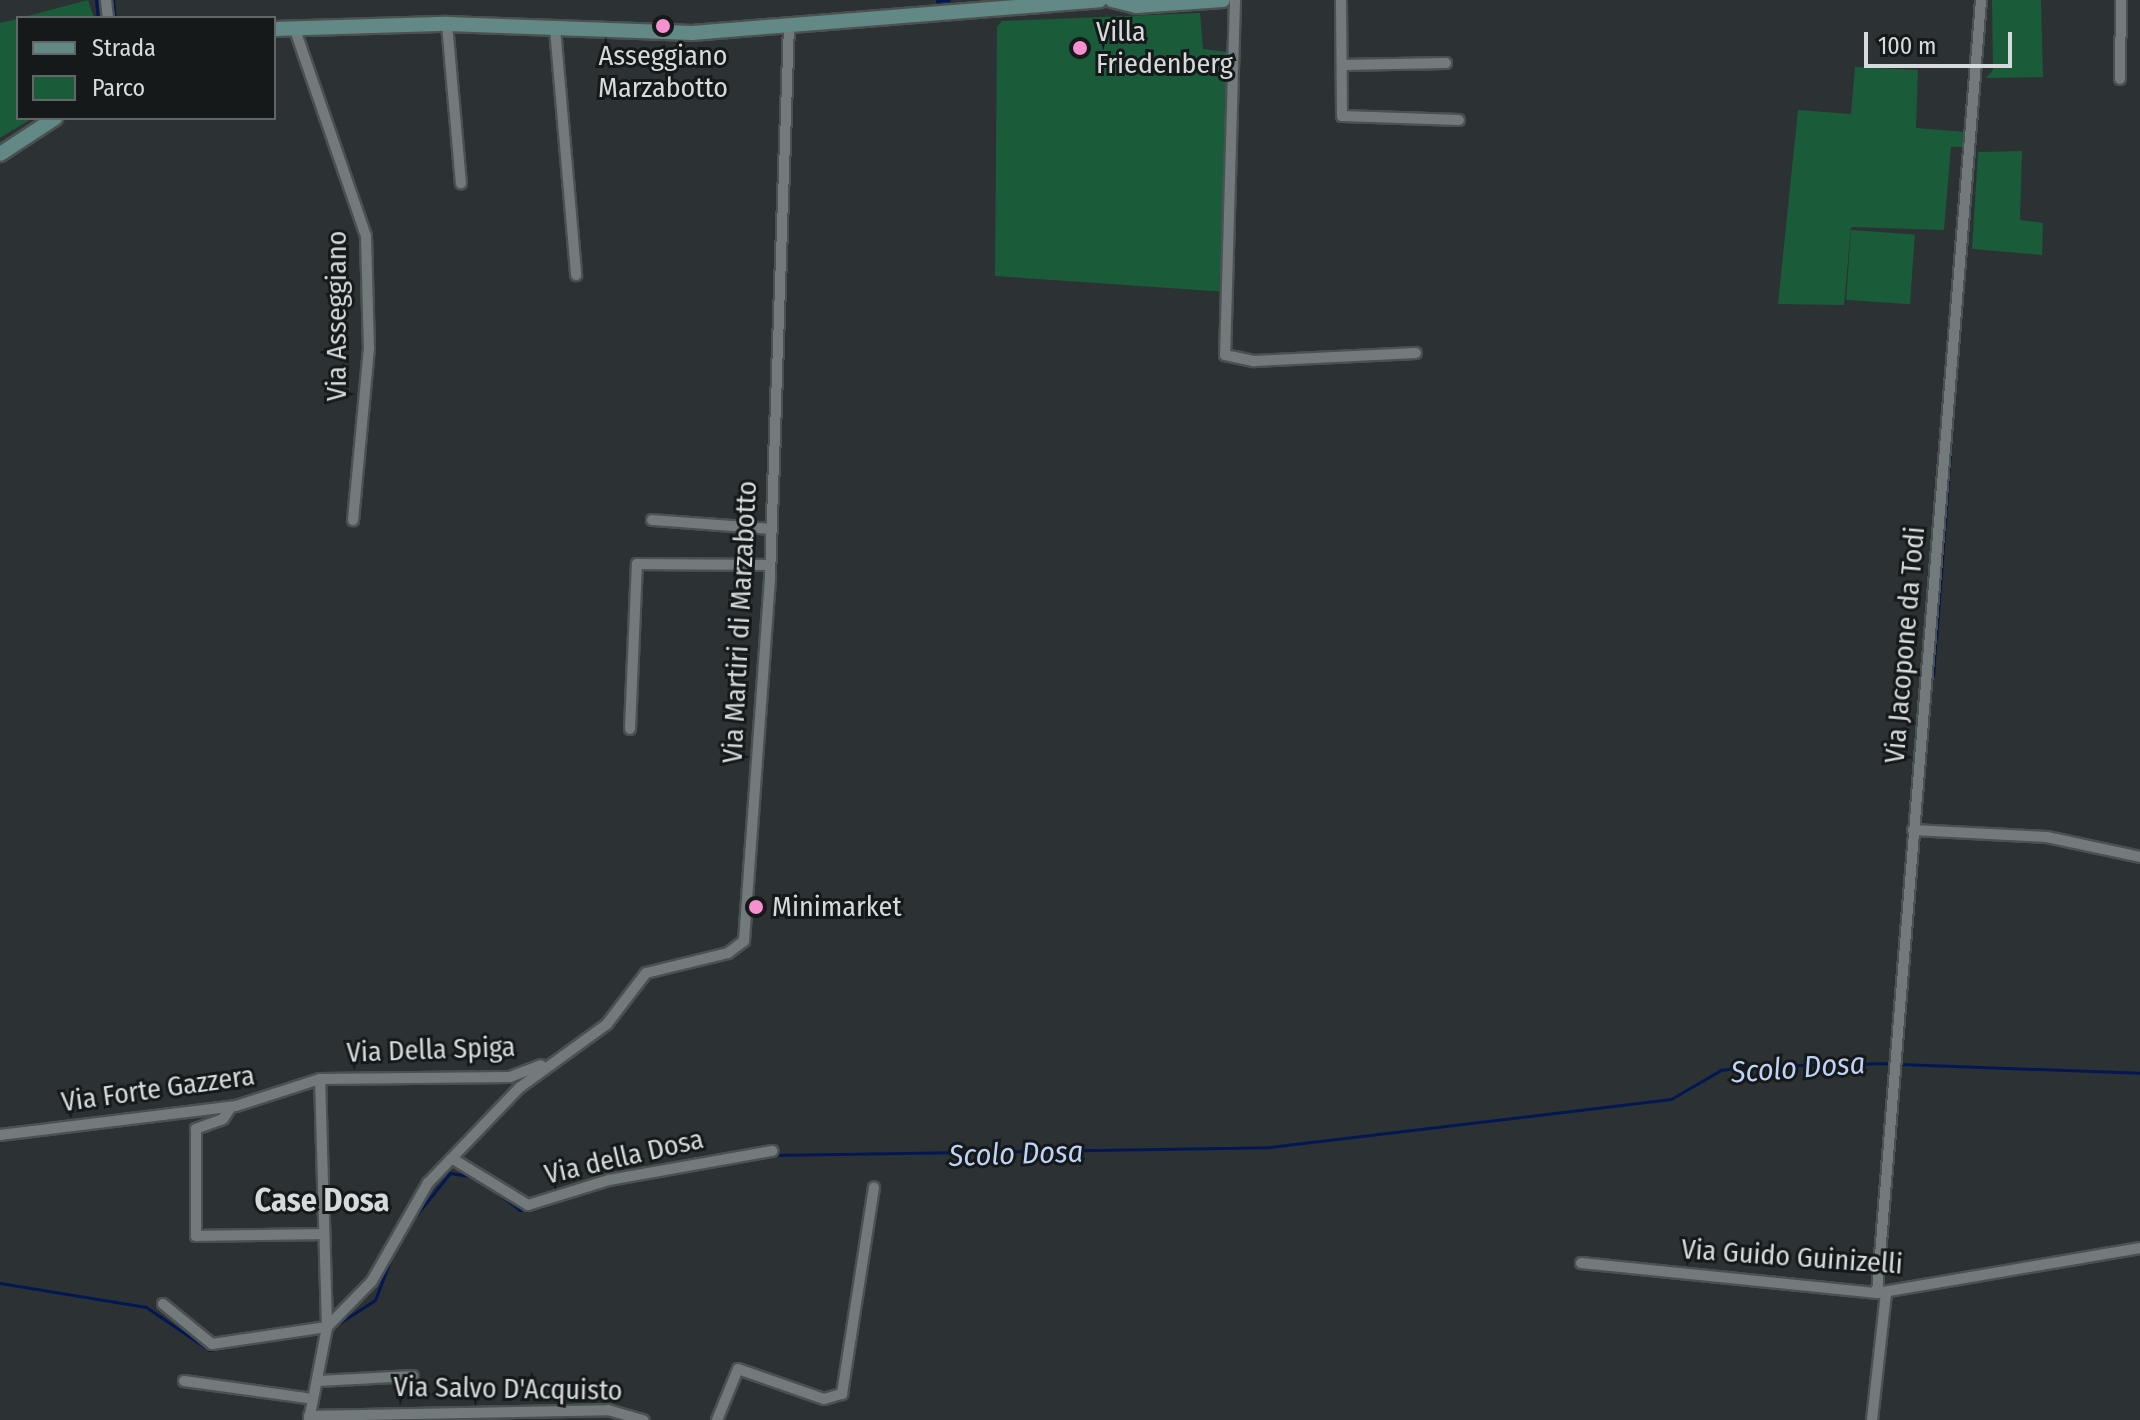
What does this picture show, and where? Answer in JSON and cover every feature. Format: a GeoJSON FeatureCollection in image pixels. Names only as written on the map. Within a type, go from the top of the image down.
{"type":"FeatureCollection","features":[{"type":"Feature","properties":{"kind":"street"},"geometry":{"type":"LineString","coordinates":[[276,29],[447,24],[671,33],[1100,0]]}},
{"type":"Feature","properties":{"kind":"street"},"geometry":{"type":"LineString","coordinates":[[1112,0],[1223,0]]}},
{"type":"Feature","properties":{"kind":"street"},"geometry":{"type":"LineString","coordinates":[[1235,0],[1231,228],[1224,346],[1230,360],[1416,353]]}},
{"type":"Feature","properties":{"kind":"street"},"geometry":{"type":"LineString","coordinates":[[1341,0],[1342,116],[1459,120]]}},
{"type":"Feature","properties":{"kind":"street","name":"Via Jacopone da Todi"},"geometry":{"type":"LineString","coordinates":[[1872,1420],[1913,830],[1981,0]]}},
{"type":"Feature","properties":{"kind":"street"},"geometry":{"type":"LineString","coordinates":[[2120,79],[2121,0]]}},
{"type":"Feature","properties":{"kind":"street"},"geometry":{"type":"LineString","coordinates":[[447,24],[461,183]]}},
{"type":"Feature","properties":{"kind":"street","name":"Via Martiri di Marzabotto"},"geometry":{"type":"LineString","coordinates":[[327,1327],[338,1312],[360,1298],[413,1204],[519,1088],[550,1061],[607,1024],[646,973],[728,953],[744,941],[770,565],[789,26]]}},
{"type":"Feature","properties":{"kind":"street","name":"Via Asseggiano"},"geometry":{"type":"LineString","coordinates":[[294,27],[366,236],[369,348],[353,520]]}},
{"type":"Feature","properties":{"kind":"street"},"geometry":{"type":"LineString","coordinates":[[555,28],[576,275]]}},
{"type":"Feature","properties":{"kind":"street"},"geometry":{"type":"LineString","coordinates":[[1342,65],[1446,63]]}},
{"type":"Feature","properties":{"kind":"street"},"geometry":{"type":"LineString","coordinates":[[0,154],[52,120]]}},
{"type":"Feature","properties":{"kind":"street"},"geometry":{"type":"LineString","coordinates":[[652,520],[771,529]]}},
{"type":"Feature","properties":{"kind":"street"},"geometry":{"type":"LineString","coordinates":[[630,729],[637,564],[770,565]]}},
{"type":"Feature","properties":{"kind":"street"},"geometry":{"type":"LineString","coordinates":[[1913,830],[2047,837],[2140,857]]}},
{"type":"Feature","properties":{"kind":"street","name":"Via Della Spiga"},"geometry":{"type":"LineString","coordinates":[[327,1327],[320,1079],[517,1075],[550,1061]]}},
{"type":"Feature","properties":{"kind":"street"},"geometry":{"type":"LineString","coordinates":[[517,1075],[519,1088]]}},
{"type":"Feature","properties":{"kind":"street","name":"Via Forte Gazzera"},"geometry":{"type":"LineString","coordinates":[[0,1135],[231,1107],[320,1079]]}},
{"type":"Feature","properties":{"kind":"street"},"geometry":{"type":"LineString","coordinates":[[231,1107],[223,1119],[196,1129],[196,1236],[323,1234]]}},
{"type":"Feature","properties":{"kind":"street","name":"Via della Dosa"},"geometry":{"type":"LineString","coordinates":[[453,1159],[528,1205],[609,1180],[772,1151]]}},
{"type":"Feature","properties":{"kind":"street"},"geometry":{"type":"LineString","coordinates":[[717,1420],[738,1369],[824,1399],[842,1394],[874,1187]]}},
{"type":"Feature","properties":{"kind":"street","name":"Via Guido Guinizelli"},"geometry":{"type":"LineString","coordinates":[[1581,1263],[1882,1293],[2140,1248]]}},
{"type":"Feature","properties":{"kind":"street"},"geometry":{"type":"LineString","coordinates":[[325,1303],[338,1312]]}},
{"type":"Feature","properties":{"kind":"street"},"geometry":{"type":"LineString","coordinates":[[163,1304],[212,1344],[327,1327],[309,1418]]}},
{"type":"Feature","properties":{"kind":"street"},"geometry":{"type":"LineString","coordinates":[[318,1381],[413,1376]]}},
{"type":"Feature","properties":{"kind":"street"},"geometry":{"type":"LineString","coordinates":[[184,1381],[313,1399]]}},
{"type":"Feature","properties":{"kind":"street","name":"Via Salvo D'Acquisto"},"geometry":{"type":"LineString","coordinates":[[309,1418],[608,1410],[644,1420]]}},
{"type":"Feature","properties":{"kind":"green space"},"geometry":{"type":"Polygon","coordinates":[[[88,0],[93,16],[28,16],[88,0]]]}},
{"type":"Feature","properties":{"kind":"green space"},"geometry":{"type":"Polygon","coordinates":[[[1992,0],[2041,0],[2043,77],[1986,78],[1993,70],[1992,0]]]}},
{"type":"Feature","properties":{"kind":"green space"},"geometry":{"type":"Polygon","coordinates":[[[1200,13],[1203,49],[1227,52],[1227,292],[995,276],[997,27],[1002,21],[1200,13]]]}},
{"type":"Feature","properties":{"kind":"green space"},"geometry":{"type":"Polygon","coordinates":[[[16,19],[16,120],[30,120],[0,138],[0,23],[16,19]]]}},
{"type":"Feature","properties":{"kind":"green space"},"geometry":{"type":"Polygon","coordinates":[[[1855,67],[1918,70],[1916,128],[1965,132],[1963,147],[1951,147],[1944,230],[1851,227],[1844,305],[1778,304],[1798,110],[1851,114],[1855,67]]]}},
{"type":"Feature","properties":{"kind":"green space"},"geometry":{"type":"Polygon","coordinates":[[[2022,151],[2020,220],[2043,223],[2042,255],[1972,249],[1978,152],[2022,151]]]}},
{"type":"Feature","properties":{"kind":"green space"},"geometry":{"type":"Polygon","coordinates":[[[1851,230],[1915,234],[1910,304],[1846,300],[1851,230]]]}},
{"type":"Feature","properties":{"kind":"waterway"},"geometry":{"type":"LineString","coordinates":[[96,0],[98,16]]}},
{"type":"Feature","properties":{"kind":"waterway"},"geometry":{"type":"LineString","coordinates":[[113,0],[115,16]]}},
{"type":"Feature","properties":{"kind":"waterway"},"geometry":{"type":"LineString","coordinates":[[937,1],[949,0]]}},
{"type":"Feature","properties":{"kind":"waterway"},"geometry":{"type":"LineString","coordinates":[[1936,640],[1950,455]]}},
{"type":"Feature","properties":{"kind":"waterway"},"geometry":{"type":"LineString","coordinates":[[1933,676],[1935,645]]}},
{"type":"Feature","properties":{"kind":"waterway","name":"Scolo Dosa"},"geometry":{"type":"LineString","coordinates":[[772,1155],[1269,1147],[1671,1099],[1721,1070],[1753,1066],[1893,1063]]}},
{"type":"Feature","properties":{"kind":"waterway","name":"Scolo Dosa"},"geometry":{"type":"LineString","coordinates":[[1900,1064],[2140,1073]]}},
{"type":"Feature","properties":{"kind":"waterway","name":"Scolo Dosa"},"geometry":{"type":"LineString","coordinates":[[413,1219],[450,1173],[474,1177]]}},
{"type":"Feature","properties":{"kind":"waterway"},"geometry":{"type":"LineString","coordinates":[[603,1187],[623,1182]]}},
{"type":"Feature","properties":{"kind":"waterway","name":"Scolo Dosa"},"geometry":{"type":"LineString","coordinates":[[484,1183],[520,1210],[542,1206]]}},
{"type":"Feature","properties":{"kind":"waterway","name":"Scolo Dosa"},"geometry":{"type":"LineString","coordinates":[[333,1327],[375,1300],[393,1253]]}},
{"type":"Feature","properties":{"kind":"waterway","name":"Scolo Dosa"},"geometry":{"type":"LineString","coordinates":[[0,1283],[146,1307],[209,1350],[323,1332]]}},
{"type":"Feature","properties":{"kind":"place","name":"Asseggiano Marzabotto"},"geometry":{"type":"Point","coordinates":[663,26]}},
{"type":"Feature","properties":{"kind":"place","name":"Villa Friedenberg"},"geometry":{"type":"Point","coordinates":[1080,48]}},
{"type":"Feature","properties":{"kind":"place","name":"Minimarket"},"geometry":{"type":"Point","coordinates":[756,907]}},
{"type":"Feature","properties":{"kind":"district","name":"Case Dosa"},"geometry":{"type":"Point","coordinates":[322,1200]}}]}
